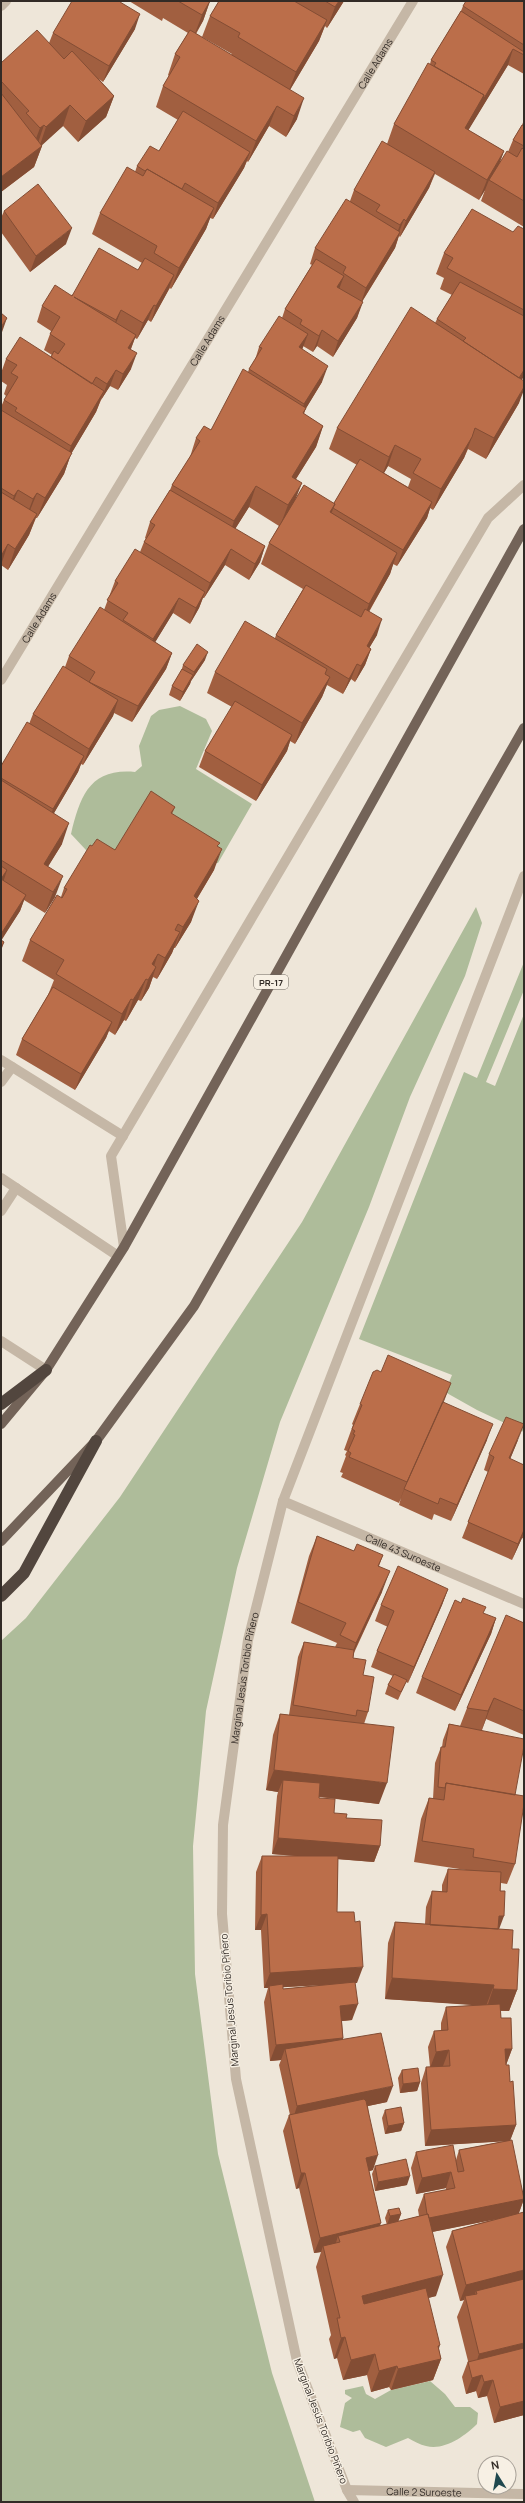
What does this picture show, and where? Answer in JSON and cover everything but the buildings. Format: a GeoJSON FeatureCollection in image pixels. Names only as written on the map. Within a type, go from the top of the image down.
{"type":"FeatureCollection","features":[{"type":"Feature","properties":{"kind":"highway"},"geometry":{"type":"LineString","coordinates":[[1,1404],[46,1370]]}},
{"type":"Feature","properties":{"kind":"highway"},"geometry":{"type":"LineString","coordinates":[[1,1596],[24,1573],[96,1441]]}},
{"type":"Feature","properties":{"kind":"main road","name":"PR-17"},"geometry":{"type":"LineString","coordinates":[[1,1424],[46,1370],[124,1247],[524,529]]}},
{"type":"Feature","properties":{"kind":"main road"},"geometry":{"type":"LineString","coordinates":[[1,1542],[96,1441],[194,1306],[524,728]]}},
{"type":"Feature","properties":{"kind":"street"},"geometry":{"type":"LineString","coordinates":[[1,6],[6,1]]}},
{"type":"Feature","properties":{"kind":"street","name":"Calle Adams"},"geometry":{"type":"LineString","coordinates":[[1,680],[413,1]]}},
{"type":"Feature","properties":{"kind":"street"},"geometry":{"type":"LineString","coordinates":[[124,1247],[111,1156],[488,518],[524,485]]}},
{"type":"Feature","properties":{"kind":"street","name":"Marginal Jesús Toribio Piñero"},"geometry":{"type":"LineString","coordinates":[[347,2490],[297,2361],[236,2079],[222,1914],[223,1825],[248,1640],[283,1501],[524,876]]}},
{"type":"Feature","properties":{"kind":"street"},"geometry":{"type":"LineString","coordinates":[[1,1060],[123,1136]]}},
{"type":"Feature","properties":{"kind":"street"},"geometry":{"type":"LineString","coordinates":[[1,1082],[12,1067]]}},
{"type":"Feature","properties":{"kind":"street"},"geometry":{"type":"LineString","coordinates":[[1,1178],[118,1256]]}},
{"type":"Feature","properties":{"kind":"street"},"geometry":{"type":"LineString","coordinates":[[1,1211],[16,1188]]}},
{"type":"Feature","properties":{"kind":"street"},"geometry":{"type":"LineString","coordinates":[[1,1341],[46,1370]]}},
{"type":"Feature","properties":{"kind":"street","name":"Calle 43 Suroeste"},"geometry":{"type":"LineString","coordinates":[[283,1501],[524,1604]]}},
{"type":"Feature","properties":{"kind":"street"},"geometry":{"type":"LineString","coordinates":[[347,2490],[349,2502]]}},
{"type":"Feature","properties":{"kind":"street"},"geometry":{"type":"LineString","coordinates":[[347,2490],[354,2502]]}},
{"type":"Feature","properties":{"kind":"street","name":"Calle 2 Suroeste"},"geometry":{"type":"LineString","coordinates":[[347,2490],[524,2494]]}},
{"type":"Feature","properties":{"kind":"green space"},"geometry":{"type":"Polygon","coordinates":[[[180,706],[206,719],[212,731],[196,769],[252,804],[218,863],[115,860],[86,850],[71,834],[74,820],[83,797],[97,780],[107,775],[120,772],[135,772],[142,766],[139,746],[151,716],[159,710],[180,706]]]}},
{"type":"Feature","properties":{"kind":"green space"},"geometry":{"type":"Polygon","coordinates":[[[476,907],[482,923],[465,976],[410,1097],[369,1207],[280,1422],[237,1568],[206,1711],[193,1846],[195,1974],[218,2154],[272,2373],[315,2502],[1,2502],[1,1641],[26,1618],[120,1497],[302,1222],[476,907]]]}},
{"type":"Feature","properties":{"kind":"green space"},"geometry":{"type":"Polygon","coordinates":[[[524,962],[524,990],[486,1082],[495,1086],[524,1014],[524,1432],[477,1410],[445,1392],[452,1375],[359,1339],[464,1072],[477,1078],[524,962]]]}},
{"type":"Feature","properties":{"kind":"green space"},"geometry":{"type":"Polygon","coordinates":[[[430,2381],[445,2394],[455,2407],[470,2407],[478,2413],[477,2424],[460,2438],[447,2444],[433,2447],[422,2445],[408,2438],[386,2447],[365,2438],[360,2430],[353,2432],[340,2427],[345,2403],[352,2398],[345,2394],[345,2390],[363,2386],[366,2394],[375,2399],[391,2390],[430,2381]]]}}]}
